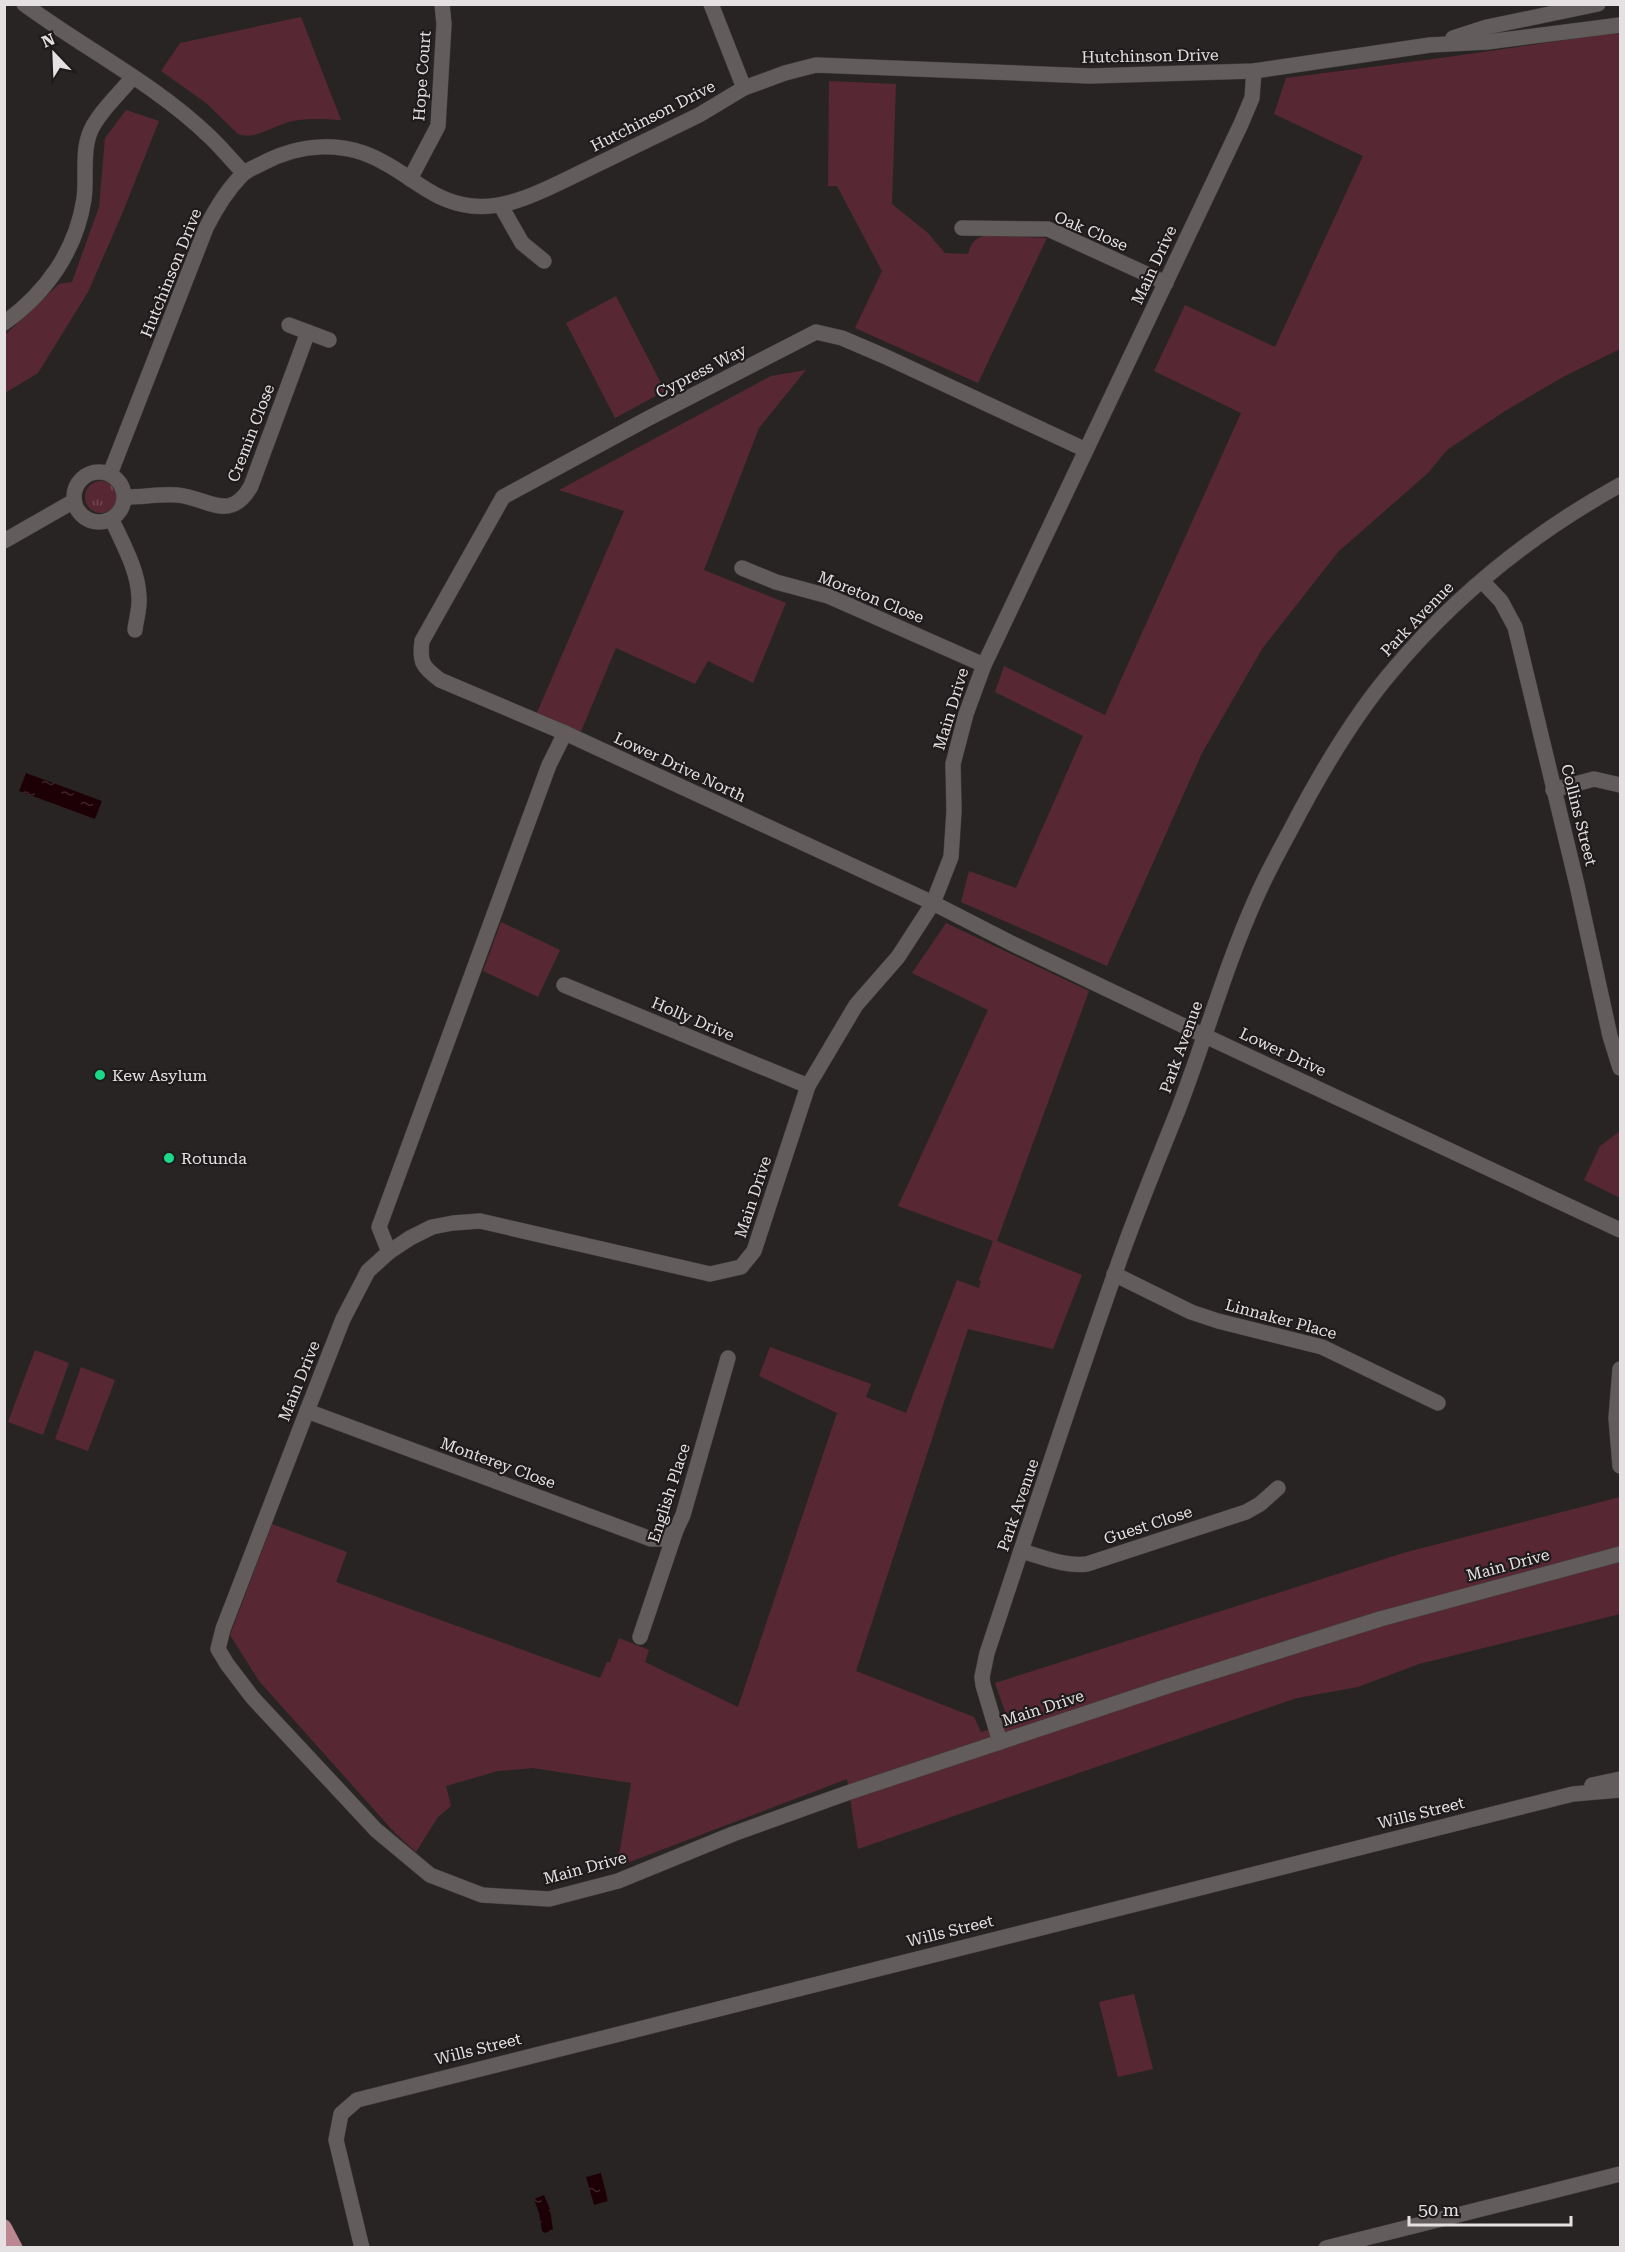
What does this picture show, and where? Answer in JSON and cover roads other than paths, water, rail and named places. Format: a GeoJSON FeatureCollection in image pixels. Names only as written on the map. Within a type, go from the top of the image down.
{"type":"FeatureCollection","features":[{"type":"Feature","properties":{"kind":"main road"},"geometry":{"type":"LineString","coordinates":[[4,2226],[15,2247]]}},
{"type":"Feature","properties":{"kind":"street"},"geometry":{"type":"LineString","coordinates":[[24,4],[64,34],[133,77],[209,136],[244,173]]}},
{"type":"Feature","properties":{"kind":"street","name":"Hope Court"},"geometry":{"type":"LineString","coordinates":[[410,180],[438,126],[444,24],[442,4]]}},
{"type":"Feature","properties":{"kind":"street"},"geometry":{"type":"LineString","coordinates":[[711,4],[744,88]]}},
{"type":"Feature","properties":{"kind":"street","name":"Hutchinson Drive"},"geometry":{"type":"LineString","coordinates":[[1430,45],[1487,27],[1598,4]]}},
{"type":"Feature","properties":{"kind":"street","name":"Hutchinson Drive"},"geometry":{"type":"LineString","coordinates":[[110,474],[206,228],[223,196],[244,173],[275,157],[314,146],[348,148],[383,161],[440,199],[472,206],[501,206],[537,194],[699,115],[744,88],[784,73],[816,65],[1090,76],[1254,71],[1430,45],[1486,42],[1620,25]]}},
{"type":"Feature","properties":{"kind":"street","name":"Main Drive"},"geometry":{"type":"LineString","coordinates":[[1254,71],[1252,98],[1241,124],[984,665],[966,714],[953,764],[954,811],[951,857],[933,903],[898,957],[856,1005],[807,1086],[755,1249],[741,1267],[710,1274],[480,1221],[432,1227],[389,1252],[368,1271],[348,1309],[227,1618],[218,1649],[252,1697],[368,1821],[430,1875],[482,1895],[549,1899],[618,1881],[733,1834],[1000,1742],[1380,1619],[1620,1554]]}},
{"type":"Feature","properties":{"kind":"street"},"geometry":{"type":"LineString","coordinates":[[4,323],[35,298],[67,254],[74,238],[84,200],[88,136],[94,124],[133,77]]}},
{"type":"Feature","properties":{"kind":"street"},"geometry":{"type":"LineString","coordinates":[[501,206],[522,243],[544,261]]}},
{"type":"Feature","properties":{"kind":"street","name":"Oak Close"},"geometry":{"type":"LineString","coordinates":[[962,228],[1048,230],[1166,283]]}},
{"type":"Feature","properties":{"kind":"street"},"geometry":{"type":"LineString","coordinates":[[290,325],[329,340]]}},
{"type":"Feature","properties":{"kind":"street","name":"Cremin Close"},"geometry":{"type":"LineString","coordinates":[[125,497],[177,495],[219,507],[241,500],[251,486],[308,332]]}},
{"type":"Feature","properties":{"kind":"street","name":"Cypress Way"},"geometry":{"type":"LineString","coordinates":[[420,657],[422,641],[503,497],[816,332],[842,338],[884,356],[1086,450]]}},
{"type":"Feature","properties":{"kind":"street"},"geometry":{"type":"LineString","coordinates":[[99,472],[110,474],[121,484],[125,497],[122,510],[112,520],[103,523],[89,521],[79,513],[74,501],[76,488],[87,475],[99,472]]}},
{"type":"Feature","properties":{"kind":"street","name":"Park Avenue"},"geometry":{"type":"LineString","coordinates":[[1000,1742],[982,1677],[987,1653],[1114,1274],[1205,1036],[1231,958],[1257,895],[1301,809],[1332,755],[1391,672],[1446,613],[1482,581],[1550,529],[1620,485]]}},
{"type":"Feature","properties":{"kind":"street"},"geometry":{"type":"LineString","coordinates":[[4,541],[74,501]]}},
{"type":"Feature","properties":{"kind":"street"},"geometry":{"type":"LineString","coordinates":[[112,520],[131,563],[140,598],[135,630]]}},
{"type":"Feature","properties":{"kind":"street","name":"Moreton Close"},"geometry":{"type":"LineString","coordinates":[[742,568],[776,582],[828,596],[984,665]]}},
{"type":"Feature","properties":{"kind":"street","name":"Collins Street"},"geometry":{"type":"LineString","coordinates":[[1482,581],[1501,601],[1515,627],[1578,885],[1610,1036],[1620,1068]]}},
{"type":"Feature","properties":{"kind":"street","name":"Lower Drive North"},"geometry":{"type":"LineString","coordinates":[[420,657],[426,669],[440,680],[565,733],[933,903]]}},
{"type":"Feature","properties":{"kind":"street"},"geometry":{"type":"LineString","coordinates":[[389,1252],[379,1227],[549,765],[565,733]]}},
{"type":"Feature","properties":{"kind":"street"},"geometry":{"type":"LineString","coordinates":[[1553,790],[1594,779],[1620,785]]}},
{"type":"Feature","properties":{"kind":"street","name":"Lower Drive"},"geometry":{"type":"LineString","coordinates":[[933,903],[1205,1036],[1620,1230]]}},
{"type":"Feature","properties":{"kind":"street","name":"Holly Drive"},"geometry":{"type":"LineString","coordinates":[[564,985],[807,1086]]}},
{"type":"Feature","properties":{"kind":"street","name":"Linnaker Place"},"geometry":{"type":"LineString","coordinates":[[1114,1274],[1191,1312],[1323,1347],[1438,1403]]}},
{"type":"Feature","properties":{"kind":"street","name":"English Place"},"geometry":{"type":"LineString","coordinates":[[639,1637],[675,1530],[683,1515],[728,1358]]}},
{"type":"Feature","properties":{"kind":"street"},"geometry":{"type":"LineString","coordinates":[[1620,1369],[1616,1418],[1620,1466]]}},
{"type":"Feature","properties":{"kind":"street","name":"Monterey Close"},"geometry":{"type":"LineString","coordinates":[[307,1411],[651,1539],[664,1539],[675,1530]]}},
{"type":"Feature","properties":{"kind":"street","name":"Guest Close"},"geometry":{"type":"LineString","coordinates":[[1021,1551],[1064,1564],[1077,1566],[1087,1564],[1246,1512],[1260,1504],[1278,1488]]}},
{"type":"Feature","properties":{"kind":"street","name":"Wills Street"},"geometry":{"type":"LineString","coordinates":[[1573,1794],[1595,1784],[1620,1779]]}},
{"type":"Feature","properties":{"kind":"street","name":"Wills Street"},"geometry":{"type":"LineString","coordinates":[[362,2247],[336,2140],[340,2114],[350,2104],[372,2095],[1573,1794],[1620,1790]]}},
{"type":"Feature","properties":{"kind":"street"},"geometry":{"type":"LineString","coordinates":[[1326,2247],[1620,2174]]}},
{"type":"Feature","properties":{"kind":"water"},"geometry":{"type":"Polygon","coordinates":[[[26,773],[102,801],[95,819],[19,791],[26,773]]]}},
{"type":"Feature","properties":{"kind":"water"},"geometry":{"type":"Polygon","coordinates":[[[601,2173],[608,2201],[594,2205],[586,2177],[601,2173]]]}},
{"type":"Feature","properties":{"kind":"water"},"geometry":{"type":"Polygon","coordinates":[[[544,2195],[550,2209],[553,2230],[545,2233],[542,2231],[534,2199],[544,2195]]]}},
{"type":"Feature","properties":{"kind":"place","name":"Kew Asylum"},"geometry":{"type":"Point","coordinates":[100,1075]}},
{"type":"Feature","properties":{"kind":"place","name":"Rotunda"},"geometry":{"type":"Point","coordinates":[169,1158]}}]}
